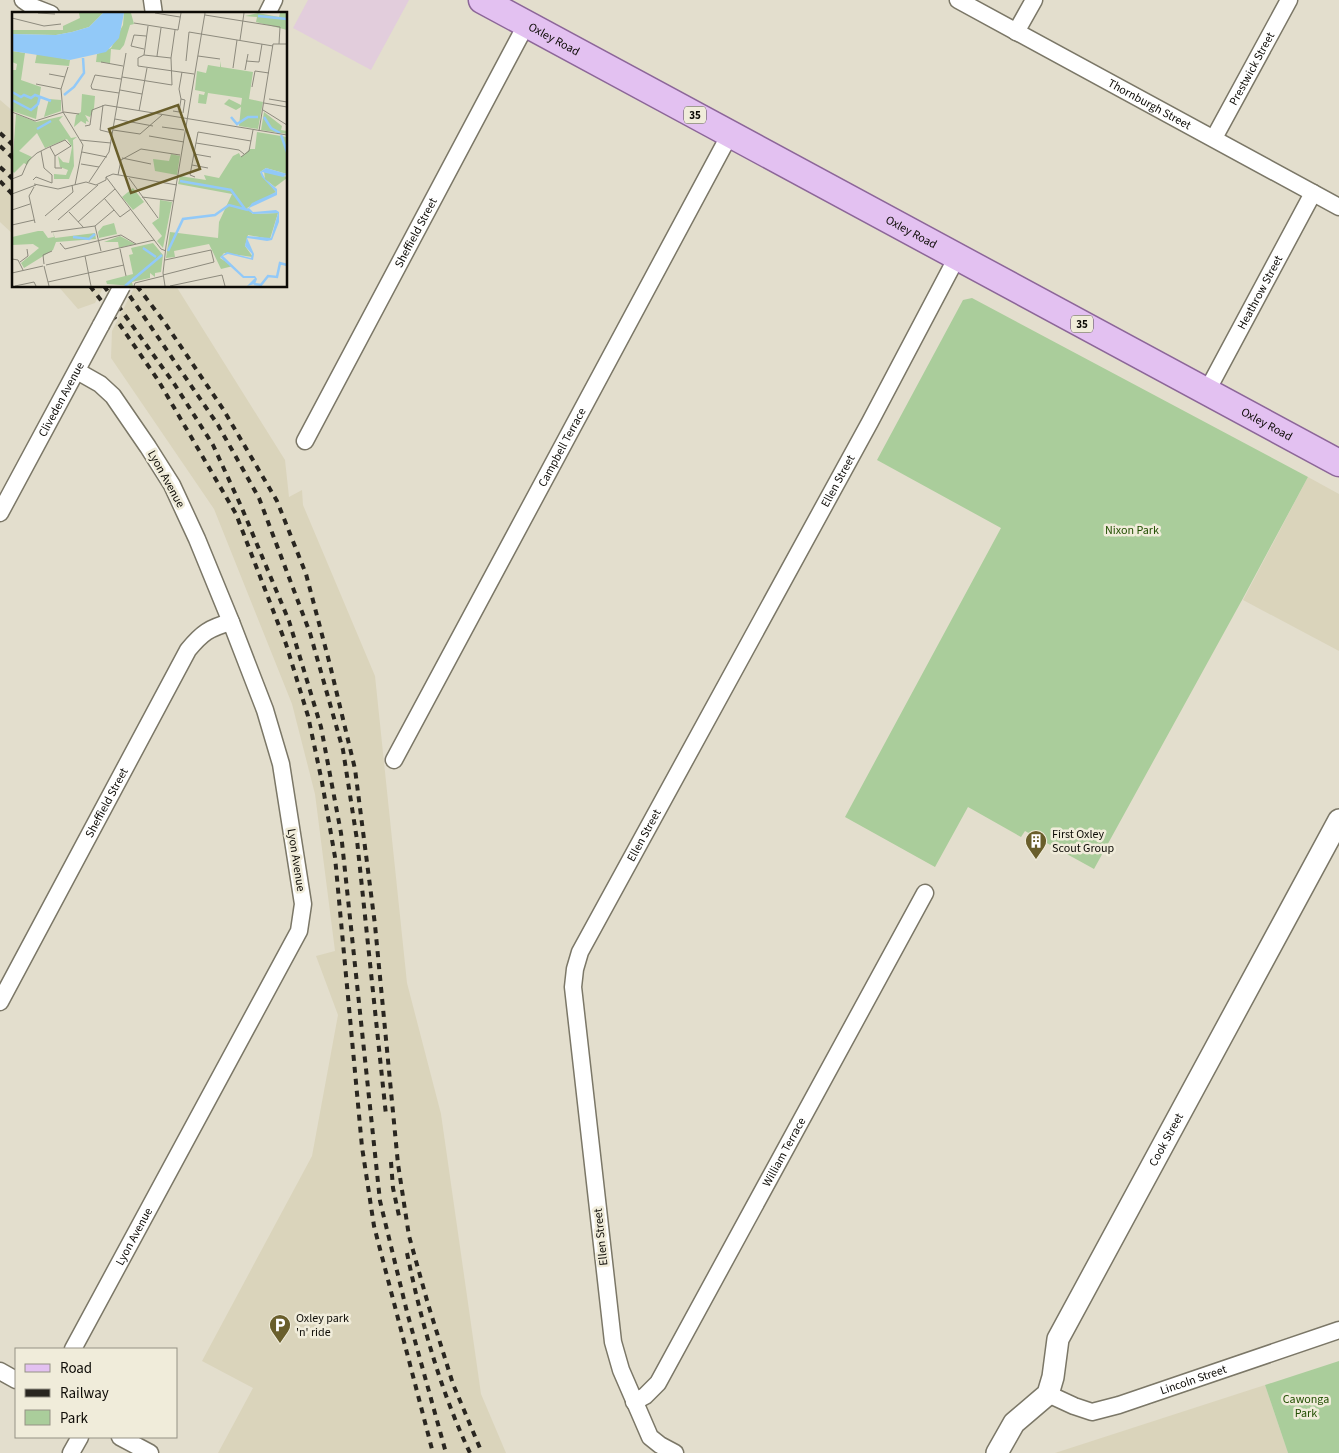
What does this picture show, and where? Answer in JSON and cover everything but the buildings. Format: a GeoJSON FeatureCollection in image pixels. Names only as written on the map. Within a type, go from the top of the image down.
{"type":"FeatureCollection","features":[{"type":"Feature","properties":{"kind":"main road","name":"Oxley Road"},"geometry":{"type":"LineString","coordinates":[[482,0],[1339,464]]}},
{"type":"Feature","properties":{"kind":"street"},"geometry":{"type":"LineString","coordinates":[[23,0],[33,7],[46,12]]}},
{"type":"Feature","properties":{"kind":"street"},"geometry":{"type":"LineString","coordinates":[[268,12],[274,0]]}},
{"type":"Feature","properties":{"kind":"street","name":"Thornburgh Street"},"geometry":{"type":"LineString","coordinates":[[958,0],[1339,207]]}},
{"type":"Feature","properties":{"kind":"street"},"geometry":{"type":"LineString","coordinates":[[1016,32],[1034,0]]}},
{"type":"Feature","properties":{"kind":"street","name":"Prestwick Street"},"geometry":{"type":"LineString","coordinates":[[1214,138],[1290,0]]}},
{"type":"Feature","properties":{"kind":"street","name":"Sheffield Street"},"geometry":{"type":"LineString","coordinates":[[305,440],[527,23]]}},
{"type":"Feature","properties":{"kind":"street","name":"Campbell Terrace"},"geometry":{"type":"LineString","coordinates":[[394,760],[730,134]]}},
{"type":"Feature","properties":{"kind":"street","name":"Heathrow Street"},"geometry":{"type":"LineString","coordinates":[[1207,391],[1313,193]]}},
{"type":"Feature","properties":{"kind":"street","name":"Ellen Street"},"geometry":{"type":"LineString","coordinates":[[675,1453],[650,1437],[620,1370],[613,1342],[573,987],[575,969],[580,952],[870,422],[957,257]]}},
{"type":"Feature","properties":{"kind":"street","name":"Cliveden Avenue"},"geometry":{"type":"LineString","coordinates":[[0,513],[121,288]]}},
{"type":"Feature","properties":{"kind":"street","name":"Lyon Avenue"},"geometry":{"type":"LineString","coordinates":[[74,1348],[299,931],[303,904],[281,764],[265,710],[197,539],[172,485],[113,396],[100,384],[77,371]]}},
{"type":"Feature","properties":{"kind":"street","name":"Sheffield Street"},"geometry":{"type":"LineString","coordinates":[[0,1002],[188,650],[201,634],[231,622]]}},
{"type":"Feature","properties":{"kind":"street","name":"Cook Street"},"geometry":{"type":"LineString","coordinates":[[1048,1394],[1053,1377],[1058,1339],[1339,820]]}},
{"type":"Feature","properties":{"kind":"street","name":"William Terrace"},"geometry":{"type":"LineString","coordinates":[[634,1402],[645,1396],[658,1383],[925,894]]}},
{"type":"Feature","properties":{"kind":"street","name":"Lincoln Street"},"geometry":{"type":"LineString","coordinates":[[1048,1394],[1092,1412],[1119,1405],[1339,1330]]}},
{"type":"Feature","properties":{"kind":"street"},"geometry":{"type":"LineString","coordinates":[[0,1371],[15,1379]]}},
{"type":"Feature","properties":{"kind":"street"},"geometry":{"type":"LineString","coordinates":[[997,1453],[1014,1423],[1048,1394]]}},
{"type":"Feature","properties":{"kind":"street"},"geometry":{"type":"LineString","coordinates":[[71,1453],[79,1438]]}},
{"type":"Feature","properties":{"kind":"street"},"geometry":{"type":"LineString","coordinates":[[122,1438],[150,1453]]}},
{"type":"Feature","properties":{"kind":"shaded area"},"geometry":{"type":"Polygon","coordinates":[[[308,0],[409,0],[371,70],[293,28],[308,0]]]}},
{"type":"Feature","properties":{"kind":"shaded area"},"geometry":{"type":"Polygon","coordinates":[[[0,100],[12,110],[12,233],[0,222],[0,100]]]}},
{"type":"Feature","properties":{"kind":"shaded area"},"geometry":{"type":"Polygon","coordinates":[[[60,288],[103,288],[95,303],[78,309],[60,288]]]}},
{"type":"Feature","properties":{"kind":"shaded area"},"geometry":{"type":"Polygon","coordinates":[[[134,288],[177,288],[285,460],[289,497],[302,490],[303,505],[375,676],[407,983],[441,1114],[481,1394],[506,1453],[218,1453],[253,1388],[202,1361],[312,1156],[338,1015],[316,956],[335,951],[315,794],[292,704],[214,509],[111,358],[112,331],[134,288]]]}},
{"type":"Feature","properties":{"kind":"shaded area"},"geometry":{"type":"Polygon","coordinates":[[[1308,477],[1339,494],[1339,651],[1243,600],[1308,477]]]}},
{"type":"Feature","properties":{"kind":"shaded area"},"geometry":{"type":"Polygon","coordinates":[[[1265,1385],[1288,1453],[1055,1453],[1265,1385]]]}},
{"type":"Feature","properties":{"kind":"green space","name":"Nixon Park"},"geometry":{"type":"Polygon","coordinates":[[[972,298],[1308,477],[1094,869],[1025,831],[1021,837],[968,807],[935,867],[845,817],[1001,528],[877,460],[963,300],[972,298]]]}},
{"type":"Feature","properties":{"kind":"green space","name":"Cawonga Park"},"geometry":{"type":"Polygon","coordinates":[[[1339,1361],[1339,1453],[1288,1453],[1265,1385],[1339,1361]]]}},
{"type":"Feature","properties":{"kind":"railway"},"geometry":{"type":"LineString","coordinates":[[0,133],[12,144]]}},
{"type":"Feature","properties":{"kind":"railway"},"geometry":{"type":"LineString","coordinates":[[0,146],[12,157]]}},
{"type":"Feature","properties":{"kind":"railway"},"geometry":{"type":"LineString","coordinates":[[0,167],[12,178]]}},
{"type":"Feature","properties":{"kind":"railway"},"geometry":{"type":"LineString","coordinates":[[0,181],[12,194]]}},
{"type":"Feature","properties":{"kind":"railway"},"geometry":{"type":"LineString","coordinates":[[92,288],[158,380],[236,514],[286,644],[308,716],[335,857],[362,1147],[374,1226],[433,1453]]}},
{"type":"Feature","properties":{"kind":"railway"},"geometry":{"type":"LineString","coordinates":[[105,288],[175,385],[213,445],[241,506],[289,621],[321,727],[341,833],[380,1201],[407,1312],[446,1453]]}},
{"type":"Feature","properties":{"kind":"railway"},"geometry":{"type":"LineString","coordinates":[[124,288],[218,425],[259,498],[310,633],[343,750],[357,840],[386,1115]]}},
{"type":"Feature","properties":{"kind":"railway"},"geometry":{"type":"LineString","coordinates":[[139,288],[165,323],[223,409],[277,501],[306,574],[355,769],[375,925],[398,1164],[409,1236],[453,1384],[482,1453]]}},
{"type":"Feature","properties":{"kind":"railway"},"geometry":{"type":"LineString","coordinates":[[391,1162],[393,1188],[399,1216]]}},
{"type":"Feature","properties":{"kind":"railway"},"geometry":{"type":"LineString","coordinates":[[407,1253],[432,1355],[449,1405],[470,1453]]}},
{"type":"Feature","properties":{"kind":"place","name":"First Oxley Scout Group"},"geometry":{"type":"Point","coordinates":[1036,860]}},
{"type":"Feature","properties":{"kind":"place","name":"Oxley park 'n' ride"},"geometry":{"type":"Point","coordinates":[280,1344]}}]}
